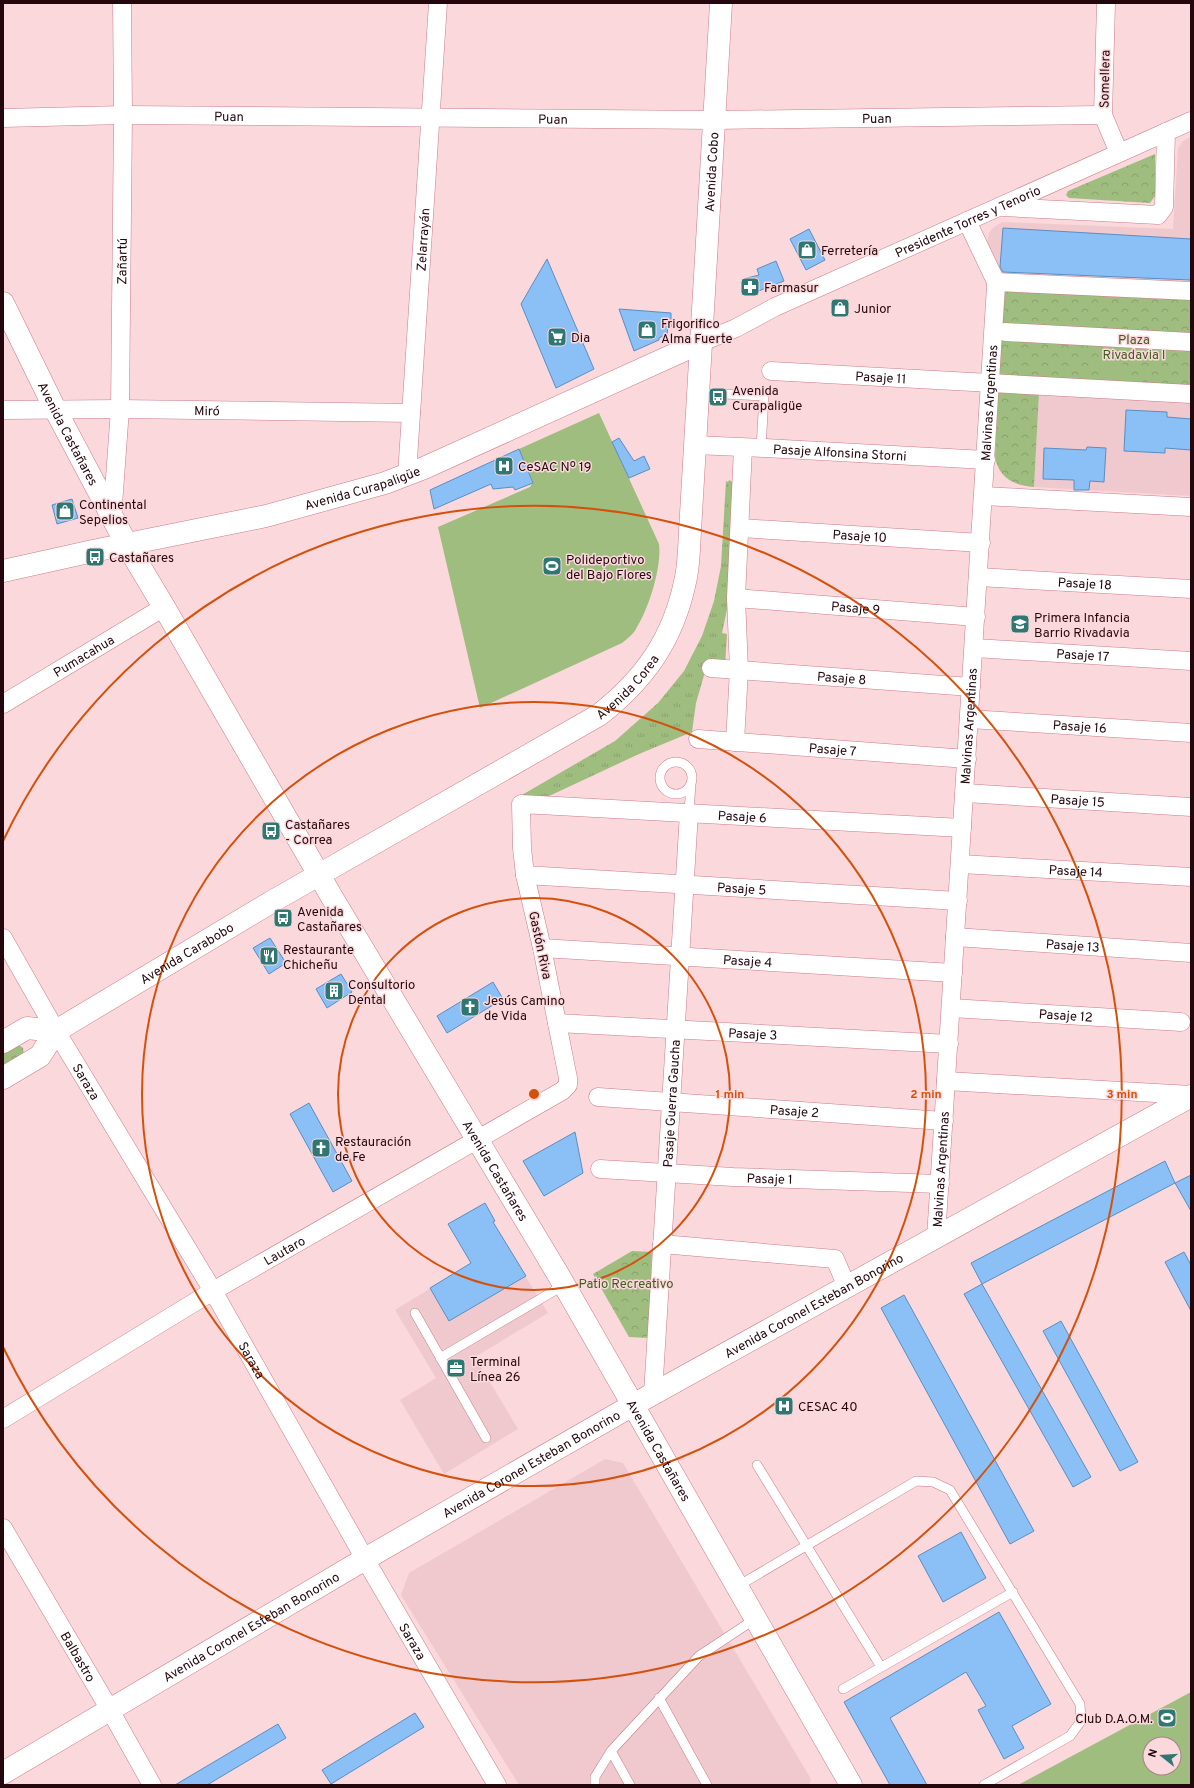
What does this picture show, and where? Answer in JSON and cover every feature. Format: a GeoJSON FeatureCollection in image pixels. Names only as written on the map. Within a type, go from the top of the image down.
{"type":"FeatureCollection","features":[{"type":"Feature","properties":{"kind":"main road","name":"Avenida Cobo"},"geometry":{"type":"LineString","coordinates":[[702,342],[721,3]]}},
{"type":"Feature","properties":{"kind":"main road","name":"Avenida Castañares"},"geometry":{"type":"LineString","coordinates":[[3,303],[55,409],[112,519],[319,875],[564,1285],[851,1785]]}},
{"type":"Feature","properties":{"kind":"main road","name":"Avenida Corea"},"geometry":{"type":"LineString","coordinates":[[319,875],[600,715],[619,699],[654,660],[666,640],[677,613],[686,581],[702,342]]}},
{"type":"Feature","properties":{"kind":"main road","name":"Avenida Curapaligüe"},"geometry":{"type":"LineString","coordinates":[[3,571],[266,516],[407,475],[702,342]]}},
{"type":"Feature","properties":{"kind":"main road","name":"Avenida Carabobo"},"geometry":{"type":"LineString","coordinates":[[3,1078],[40,1056],[56,1031],[319,875]]}},
{"type":"Feature","properties":{"kind":"main road"},"geometry":{"type":"LineString","coordinates":[[3,1042],[27,1028],[56,1031]]}},
{"type":"Feature","properties":{"kind":"main road","name":"Avenida Coronel Esteban Bonorino"},"geometry":{"type":"LineString","coordinates":[[3,1773],[365,1559],[633,1404],[1191,1096]]}},
{"type":"Feature","properties":{"kind":"street","name":"Zañartú"},"geometry":{"type":"LineString","coordinates":[[112,519],[120,409],[123,115],[122,3]]}},
{"type":"Feature","properties":{"kind":"street","name":"Zelarrayán"},"geometry":{"type":"LineString","coordinates":[[407,475],[438,3]]}},
{"type":"Feature","properties":{"kind":"street","name":"Somellera"},"geometry":{"type":"LineString","coordinates":[[1106,3],[1103,115],[1119,152]]}},
{"type":"Feature","properties":{"kind":"street","name":"Puan"},"geometry":{"type":"LineString","coordinates":[[3,118],[123,115],[715,120],[1103,115]]}},
{"type":"Feature","properties":{"kind":"street","name":"Presidente Torres y Tenorio"},"geometry":{"type":"LineString","coordinates":[[702,342],[736,328],[776,307],[1191,121]]}},
{"type":"Feature","properties":{"kind":"street"},"geometry":{"type":"LineString","coordinates":[[999,207],[1158,214],[1164,207],[1166,132]]}},
{"type":"Feature","properties":{"kind":"street","name":"Malvinas Argentinas"},"geometry":{"type":"LineString","coordinates":[[936,1238],[981,543],[996,282],[967,221]]}},
{"type":"Feature","properties":{"kind":"street"},"geometry":{"type":"LineString","coordinates":[[996,282],[1191,291]]}},
{"type":"Feature","properties":{"kind":"street"},"geometry":{"type":"LineString","coordinates":[[1005,332],[1191,342]]}},
{"type":"Feature","properties":{"kind":"street","name":"Pasaje 11"},"geometry":{"type":"LineString","coordinates":[[771,371],[1191,394]]}},
{"type":"Feature","properties":{"kind":"street","name":"Miró"},"geometry":{"type":"LineString","coordinates":[[3,410],[120,409],[411,413]]}},
{"type":"Feature","properties":{"kind":"street","name":"Pasaje Alfonsina Storni"},"geometry":{"type":"LineString","coordinates":[[694,445],[986,460]]}},
{"type":"Feature","properties":{"kind":"street"},"geometry":{"type":"LineString","coordinates":[[735,742],[739,670],[736,598],[742,448]]}},
{"type":"Feature","properties":{"kind":"street"},"geometry":{"type":"LineString","coordinates":[[983,496],[1191,507]]}},
{"type":"Feature","properties":{"kind":"street","name":"Pasaje 10"},"geometry":{"type":"LineString","coordinates":[[740,528],[981,543]]}},
{"type":"Feature","properties":{"kind":"street","name":"Pasaje 18"},"geometry":{"type":"LineString","coordinates":[[978,577],[1191,588]]}},
{"type":"Feature","properties":{"kind":"street","name":"Pasaje 9"},"geometry":{"type":"LineString","coordinates":[[736,598],[976,617]]}},
{"type":"Feature","properties":{"kind":"street","name":"Pumacahua"},"geometry":{"type":"LineString","coordinates":[[3,704],[164,607]]}},
{"type":"Feature","properties":{"kind":"street","name":"Pasaje 17"},"geometry":{"type":"LineString","coordinates":[[974,648],[1191,661]]}},
{"type":"Feature","properties":{"kind":"street","name":"Pasaje 8"},"geometry":{"type":"LineString","coordinates":[[711,668],[971,687]]}},
{"type":"Feature","properties":{"kind":"street","name":"Pasaje 16"},"geometry":{"type":"LineString","coordinates":[[969,719],[1191,733]]}},
{"type":"Feature","properties":{"kind":"street","name":"Pasaje 7"},"geometry":{"type":"LineString","coordinates":[[698,739],[967,759]]}},
{"type":"Feature","properties":{"kind":"street","name":"Pasaje 15"},"geometry":{"type":"LineString","coordinates":[[965,793],[1191,807]]}},
{"type":"Feature","properties":{"kind":"street","name":"Pasaje 6"},"geometry":{"type":"LineString","coordinates":[[521,804],[962,828]]}},
{"type":"Feature","properties":{"kind":"street","name":"Gastón Riva"},"geometry":{"type":"LineString","coordinates":[[521,804],[522,848],[525,875],[542,948],[568,1078],[568,1085]]}},
{"type":"Feature","properties":{"kind":"street","name":"Pasaje Guerra Gaucha"},"geometry":{"type":"LineString","coordinates":[[653,1394],[689,814]]}},
{"type":"Feature","properties":{"kind":"street","name":"Pasaje 14"},"geometry":{"type":"LineString","coordinates":[[960,864],[1191,877]]}},
{"type":"Feature","properties":{"kind":"street","name":"Pasaje 5"},"geometry":{"type":"LineString","coordinates":[[525,875],[958,902]]}},
{"type":"Feature","properties":{"kind":"street","name":"Pasaje 13"},"geometry":{"type":"LineString","coordinates":[[956,937],[1191,952]]}},
{"type":"Feature","properties":{"kind":"street","name":"Saraza"},"geometry":{"type":"LineString","coordinates":[[3,938],[56,1031],[213,1291],[365,1559],[497,1785]]}},
{"type":"Feature","properties":{"kind":"street","name":"Pasaje 4"},"geometry":{"type":"LineString","coordinates":[[542,948],[953,973]]}},
{"type":"Feature","properties":{"kind":"street","name":"Pasaje 12"},"geometry":{"type":"LineString","coordinates":[[951,1008],[1181,1022]]}},
{"type":"Feature","properties":{"kind":"street","name":"Pasaje 3"},"geometry":{"type":"LineString","coordinates":[[557,1023],[949,1044]]}},
{"type":"Feature","properties":{"kind":"street"},"geometry":{"type":"LineString","coordinates":[[946,1081],[1191,1096]]}},
{"type":"Feature","properties":{"kind":"street","name":"Lautaro"},"geometry":{"type":"LineString","coordinates":[[3,1419],[213,1291],[477,1138],[562,1091],[568,1085]]}},
{"type":"Feature","properties":{"kind":"street","name":"Pasaje 2"},"geometry":{"type":"LineString","coordinates":[[598,1097],[944,1121]]}},
{"type":"Feature","properties":{"kind":"street","name":"Pasaje 1"},"geometry":{"type":"LineString","coordinates":[[600,1169],[940,1184]]}},
{"type":"Feature","properties":{"kind":"street"},"geometry":{"type":"LineString","coordinates":[[662,1244],[835,1259],[847,1287]]}},
{"type":"Feature","properties":{"kind":"street","name":"Balbastro"},"geometry":{"type":"LineString","coordinates":[[3,1528],[110,1710],[152,1785]]}},
{"type":"Feature","properties":{"kind":"lane"},"geometry":{"type":"LineString","coordinates":[[724,394],[764,396],[760,448]]}},
{"type":"Feature","properties":{"kind":"lane"},"geometry":{"type":"LineString","coordinates":[[673,762],[683,764],[690,772],[692,778],[689,814],[662,787],[659,777],[664,767],[673,762]]}},
{"type":"Feature","properties":{"kind":"lane"},"geometry":{"type":"LineString","coordinates":[[666,791],[675,794],[685,791],[691,783],[692,778]]}},
{"type":"Feature","properties":{"kind":"lane"},"geometry":{"type":"LineString","coordinates":[[440,1358],[564,1285]]}},
{"type":"Feature","properties":{"kind":"lane"},"geometry":{"type":"LineString","coordinates":[[415,1313],[486,1438]]}},
{"type":"Feature","properties":{"kind":"lane"},"geometry":{"type":"LineString","coordinates":[[758,1465],[881,1667]]}},
{"type":"Feature","properties":{"kind":"lane"},"geometry":{"type":"LineString","coordinates":[[738,1586],[916,1481],[933,1482],[950,1490],[1080,1704],[1082,1721],[1070,1736],[984,1785]]}},
{"type":"Feature","properties":{"kind":"lane"},"geometry":{"type":"LineString","coordinates":[[842,1689],[1013,1592]]}},
{"type":"Feature","properties":{"kind":"lane"},"geometry":{"type":"LineString","coordinates":[[595,1785],[595,1777],[611,1751],[699,1656],[757,1619]]}},
{"type":"Feature","properties":{"kind":"lane"},"geometry":{"type":"LineString","coordinates":[[659,1698],[707,1785]]}},
{"type":"Feature","properties":{"kind":"lane"},"geometry":{"type":"LineString","coordinates":[[611,1751],[630,1785]]}},
{"type":"Feature","properties":{"kind":"shaded area"},"geometry":{"type":"Polygon","coordinates":[[[1191,137],[1191,284],[1000,273],[988,251],[987,242],[989,233],[993,228],[1002,222],[1173,229],[1178,148],[1183,141],[1191,137]]]}},
{"type":"Feature","properties":{"kind":"shaded area"},"geometry":{"type":"Polygon","coordinates":[[[1039,393],[1191,401],[1191,496],[1034,487],[1039,393]]]}},
{"type":"Feature","properties":{"kind":"shaded area","name":"Terminal Línea 26"},"geometry":{"type":"Polygon","coordinates":[[[505,1243],[548,1313],[475,1357],[518,1429],[444,1474],[400,1400],[436,1378],[395,1310],[505,1243]]]}},
{"type":"Feature","properties":{"kind":"shaded area"},"geometry":{"type":"Polygon","coordinates":[[[605,1459],[623,1463],[811,1779],[809,1785],[519,1785],[401,1595],[409,1573],[605,1459]]]}},
{"type":"Feature","properties":{"kind":"green space"},"geometry":{"type":"Polygon","coordinates":[[[1155,154],[1155,196],[1150,203],[1069,198],[1066,195],[1068,191],[1155,154]]]}},
{"type":"Feature","properties":{"kind":"green space","name":"Plaza Rivadavia I"},"geometry":{"type":"Polygon","coordinates":[[[1003,291],[1190,300],[1191,401],[1039,393],[1034,487],[1014,483],[1000,470],[995,456],[1003,291]]]}},
{"type":"Feature","properties":{"kind":"green space"},"geometry":{"type":"Polygon","coordinates":[[[1102,342],[1124,343],[1122,383],[1099,381],[1102,342]]]}},
{"type":"Feature","properties":{"kind":"green space","name":"Polideportivo del Bajo Flores"},"geometry":{"type":"Polygon","coordinates":[[[599,413],[659,544],[659,564],[657,575],[642,619],[631,636],[622,643],[480,708],[438,527],[530,487],[533,482],[519,449],[599,413]]]}},
{"type":"Feature","properties":{"kind":"green space"},"geometry":{"type":"Polygon","coordinates":[[[729,480],[735,483],[729,600],[722,633],[727,634],[725,666],[707,665],[696,703],[692,732],[639,754],[547,797],[515,799],[615,741],[658,703],[684,671],[702,636],[714,601],[721,566],[726,481],[728,482],[729,480]]]}},
{"type":"Feature","properties":{"kind":"green space"},"geometry":{"type":"Polygon","coordinates":[[[16,1043],[23,1048],[24,1055],[3,1068],[3,1051],[16,1043]]]}},
{"type":"Feature","properties":{"kind":"green space","name":"Patio Recreativo"},"geometry":{"type":"Polygon","coordinates":[[[632,1251],[652,1252],[649,1338],[629,1337],[593,1274],[632,1251]]]}},
{"type":"Feature","properties":{"kind":"green space","name":"Club D.A.O.M."},"geometry":{"type":"Polygon","coordinates":[[[1191,1692],[1191,1785],[1018,1785],[1191,1692]]]}},
{"type":"Feature","properties":{"kind":"building"},"geometry":{"type":"Polygon","coordinates":[[[1003,228],[1191,239],[1191,280],[1003,272],[1000,267],[1003,228]]]}},
{"type":"Feature","properties":{"kind":"building","name":"Ferretería"},"geometry":{"type":"Polygon","coordinates":[[[809,229],[825,260],[806,270],[790,239],[809,229]]]}},
{"type":"Feature","properties":{"kind":"building","name":"Dia"},"geometry":{"type":"Polygon","coordinates":[[[547,259],[594,369],[556,388],[521,304],[547,259]]]}},
{"type":"Feature","properties":{"kind":"building"},"geometry":{"type":"Polygon","coordinates":[[[776,261],[784,281],[751,294],[747,278],[759,275],[757,269],[776,261]]]}},
{"type":"Feature","properties":{"kind":"building","name":"Frigorifico Alma Fuerte"},"geometry":{"type":"Polygon","coordinates":[[[619,309],[671,313],[671,327],[668,326],[667,334],[659,338],[659,340],[634,351],[619,309]]]}},
{"type":"Feature","properties":{"kind":"building"},"geometry":{"type":"Polygon","coordinates":[[[1126,410],[1167,412],[1167,417],[1191,419],[1191,450],[1165,448],[1165,453],[1124,451],[1126,410]]]}},
{"type":"Feature","properties":{"kind":"building"},"geometry":{"type":"Polygon","coordinates":[[[619,438],[634,461],[644,456],[650,469],[629,478],[612,442],[619,438]]]}},
{"type":"Feature","properties":{"kind":"building"},"geometry":{"type":"Polygon","coordinates":[[[1087,447],[1106,448],[1104,482],[1090,481],[1089,490],[1074,490],[1074,480],[1043,479],[1044,448],[1086,450],[1087,447]]]}},
{"type":"Feature","properties":{"kind":"building","name":"CeSAC Nº 19"},"geometry":{"type":"Polygon","coordinates":[[[519,449],[533,483],[515,490],[513,487],[493,489],[491,484],[434,509],[430,490],[519,449]]]}},
{"type":"Feature","properties":{"kind":"building","name":"Continental Sepelios"},"geometry":{"type":"Polygon","coordinates":[[[72,499],[78,518],[57,524],[52,505],[72,499]]]}},
{"type":"Feature","properties":{"kind":"building","name":"Restaurante Chicheñu"},"geometry":{"type":"Polygon","coordinates":[[[270,938],[286,963],[269,974],[253,948],[270,938]]]}},
{"type":"Feature","properties":{"kind":"building","name":"Consultorio Dental"},"geometry":{"type":"Polygon","coordinates":[[[341,974],[352,992],[327,1008],[316,989],[341,974]]]}},
{"type":"Feature","properties":{"kind":"building","name":"Jesús Camino de Vida"},"geometry":{"type":"Polygon","coordinates":[[[493,982],[503,999],[447,1033],[437,1016],[493,982]]]}},
{"type":"Feature","properties":{"kind":"building","name":"Restauración de Fe"},"geometry":{"type":"Polygon","coordinates":[[[309,1103],[352,1181],[333,1192],[290,1114],[309,1103]]]}},
{"type":"Feature","properties":{"kind":"building"},"geometry":{"type":"Polygon","coordinates":[[[575,1132],[583,1173],[544,1196],[523,1161],[575,1132]]]}},
{"type":"Feature","properties":{"kind":"building"},"geometry":{"type":"Polygon","coordinates":[[[1165,1161],[1175,1183],[982,1284],[971,1263],[1165,1161]]]}},
{"type":"Feature","properties":{"kind":"building"},"geometry":{"type":"Polygon","coordinates":[[[1191,1175],[1191,1211],[1175,1183],[1191,1175]]]}},
{"type":"Feature","properties":{"kind":"building"},"geometry":{"type":"Polygon","coordinates":[[[485,1203],[495,1221],[493,1222],[526,1276],[449,1321],[430,1288],[471,1263],[448,1224],[485,1203]]]}},
{"type":"Feature","properties":{"kind":"building"},"geometry":{"type":"Polygon","coordinates":[[[1184,1252],[1191,1265],[1191,1311],[1165,1262],[1184,1252]]]}},
{"type":"Feature","properties":{"kind":"building"},"geometry":{"type":"Polygon","coordinates":[[[982,1284],[1091,1477],[1073,1487],[964,1294],[982,1284]]]}},
{"type":"Feature","properties":{"kind":"building"},"geometry":{"type":"Polygon","coordinates":[[[904,1295],[1034,1531],[1010,1544],[881,1308],[904,1295]]]}},
{"type":"Feature","properties":{"kind":"building"},"geometry":{"type":"Polygon","coordinates":[[[1061,1321],[1138,1462],[1120,1471],[1043,1331],[1061,1321]]]}},
{"type":"Feature","properties":{"kind":"building"},"geometry":{"type":"Polygon","coordinates":[[[961,1532],[986,1578],[943,1602],[918,1556],[961,1532]]]}},
{"type":"Feature","properties":{"kind":"building"},"geometry":{"type":"Polygon","coordinates":[[[999,1612],[1051,1704],[1012,1726],[1024,1748],[1004,1759],[978,1710],[986,1706],[966,1672],[890,1718],[927,1785],[890,1785],[844,1702],[999,1612]]]}},
{"type":"Feature","properties":{"kind":"building"},"geometry":{"type":"Polygon","coordinates":[[[415,1713],[424,1727],[331,1784],[322,1770],[415,1713]]]}},
{"type":"Feature","properties":{"kind":"building"},"geometry":{"type":"Polygon","coordinates":[[[278,1724],[286,1738],[207,1785],[175,1785],[278,1724]]]}},
{"type":"Feature","properties":{"kind":"place","name":"Ferretería"},"geometry":{"type":"Point","coordinates":[807,250]}},
{"type":"Feature","properties":{"kind":"place","name":"Farmasur"},"geometry":{"type":"Point","coordinates":[750,287]}},
{"type":"Feature","properties":{"kind":"place","name":"Junior"},"geometry":{"type":"Point","coordinates":[840,308]}},
{"type":"Feature","properties":{"kind":"place","name":"Frigorifico Alma Fuerte"},"geometry":{"type":"Point","coordinates":[647,330]}},
{"type":"Feature","properties":{"kind":"place","name":"Dia"},"geometry":{"type":"Point","coordinates":[557,337]}},
{"type":"Feature","properties":{"kind":"place","name":"Avenida Curapaligüe"},"geometry":{"type":"Point","coordinates":[718,397]}},
{"type":"Feature","properties":{"kind":"place","name":"CeSAC Nº 19"},"geometry":{"type":"Point","coordinates":[504,466]}},
{"type":"Feature","properties":{"kind":"place","name":"Continental Sepelios"},"geometry":{"type":"Point","coordinates":[65,511]}},
{"type":"Feature","properties":{"kind":"place","name":"Castañares"},"geometry":{"type":"Point","coordinates":[95,557]}},
{"type":"Feature","properties":{"kind":"place","name":"Polideportivo del Bajo Flores"},"geometry":{"type":"Point","coordinates":[552,566]}},
{"type":"Feature","properties":{"kind":"place","name":"Primera Infancia Barrio Rivadavia"},"geometry":{"type":"Point","coordinates":[1020,624]}},
{"type":"Feature","properties":{"kind":"place","name":"Castañares - Correa"},"geometry":{"type":"Point","coordinates":[271,831]}},
{"type":"Feature","properties":{"kind":"place","name":"Avenida Castañares"},"geometry":{"type":"Point","coordinates":[283,918]}},
{"type":"Feature","properties":{"kind":"place","name":"Restaurante Chicheñu"},"geometry":{"type":"Point","coordinates":[269,956]}},
{"type":"Feature","properties":{"kind":"place","name":"Consultorio Dental"},"geometry":{"type":"Point","coordinates":[334,991]}},
{"type":"Feature","properties":{"kind":"place","name":"Jesús Camino de Vida"},"geometry":{"type":"Point","coordinates":[470,1007]}},
{"type":"Feature","properties":{"kind":"place","name":"Restauración de Fe"},"geometry":{"type":"Point","coordinates":[321,1148]}},
{"type":"Feature","properties":{"kind":"place","name":"Terminal Línea 26"},"geometry":{"type":"Point","coordinates":[456,1368]}},
{"type":"Feature","properties":{"kind":"place","name":"CESAC 40"},"geometry":{"type":"Point","coordinates":[784,1406]}},
{"type":"Feature","properties":{"kind":"place","name":"Club D.A.O.M."},"geometry":{"type":"Point","coordinates":[1167,1718]}}]}
